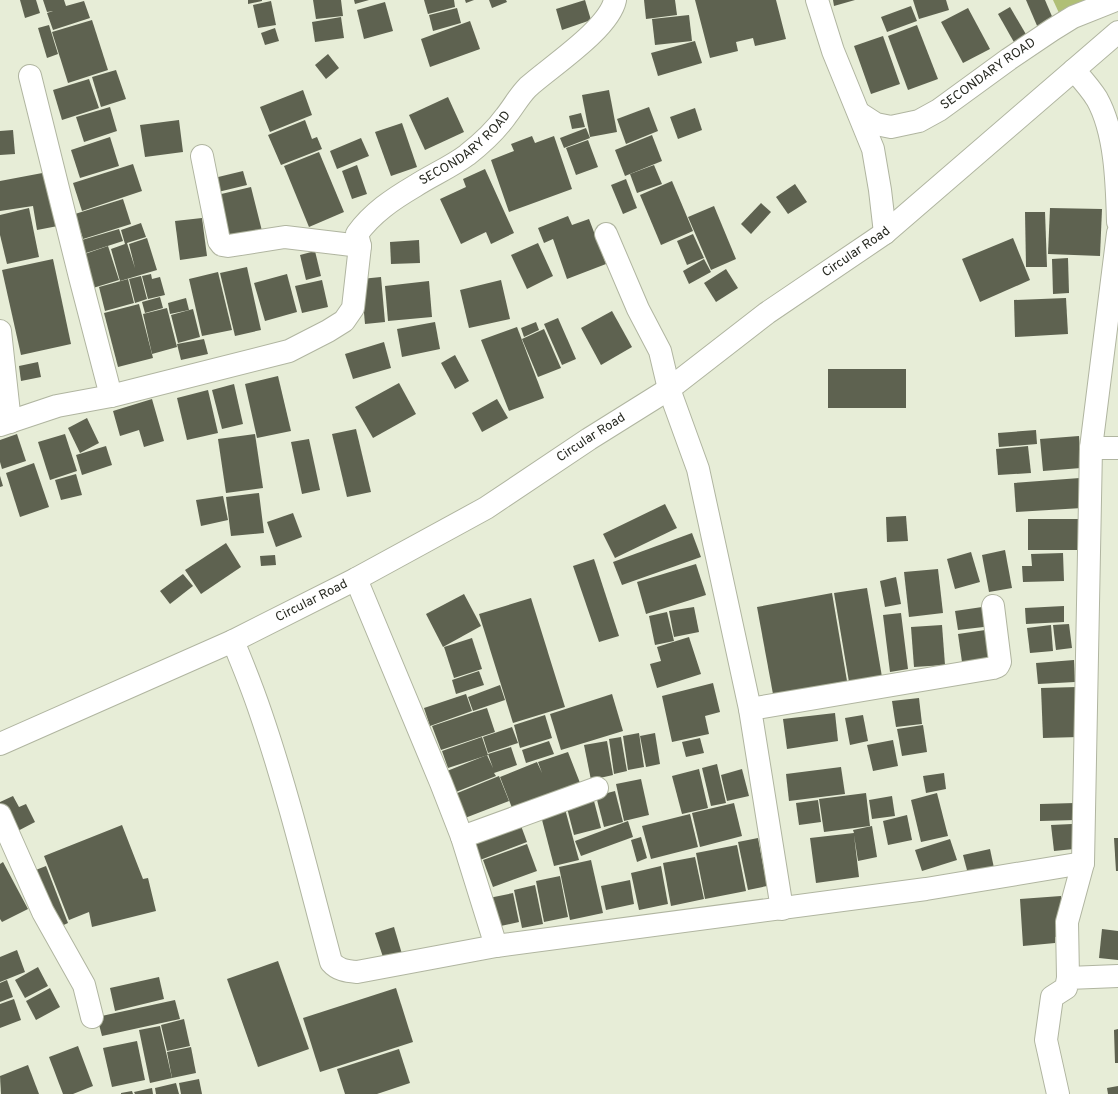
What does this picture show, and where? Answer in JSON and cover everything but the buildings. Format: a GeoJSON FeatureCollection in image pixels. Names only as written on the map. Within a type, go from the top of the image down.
{"type":"FeatureCollection","features":[{"type":"Feature","properties":{"kind":"street","name":"SECONDARY ROAD"},"geometry":{"type":"LineString","coordinates":[[111,396],[289,351],[344,321],[353,308],[360,246],[357,234],[367,220],[383,206],[414,186],[450,166],[483,142],[506,116],[527,88],[572,52],[606,19],[615,0]]}},
{"type":"Feature","properties":{"kind":"street"},"geometry":{"type":"LineString","coordinates":[[817,0],[833,52],[873,149],[885,233]]}},
{"type":"Feature","properties":{"kind":"street","name":"SECONDARY ROAD"},"geometry":{"type":"LineString","coordinates":[[859,113],[876,124],[891,127],[919,121],[939,110],[1009,59],[1073,17],[1116,0]]}},
{"type":"Feature","properties":{"kind":"street","name":"Circular Road"},"geometry":{"type":"LineString","coordinates":[[0,744],[233,641],[356,579],[486,508],[589,439],[669,389],[767,313],[885,233],[1118,32]]}},
{"type":"Feature","properties":{"kind":"street"},"geometry":{"type":"LineString","coordinates":[[1074,70],[1097,99],[1105,117],[1115,164],[1118,222]]}},
{"type":"Feature","properties":{"kind":"street"},"geometry":{"type":"LineString","coordinates":[[0,331],[5,424],[57,406],[111,396],[30,76]]}},
{"type":"Feature","properties":{"kind":"street"},"geometry":{"type":"LineString","coordinates":[[202,156],[218,241],[222,245],[228,246],[285,237],[360,246]]}},
{"type":"Feature","properties":{"kind":"street"},"geometry":{"type":"LineString","coordinates":[[1058,1094],[1046,1040],[1052,996],[1066,988],[1068,978],[1067,922],[1084,863],[1091,448],[1118,233]]}},
{"type":"Feature","properties":{"kind":"street"},"geometry":{"type":"LineString","coordinates":[[606,234],[638,309],[660,352],[669,389],[698,469],[750,709],[782,909]]}},
{"type":"Feature","properties":{"kind":"street"},"geometry":{"type":"LineString","coordinates":[[1091,448],[1118,448]]}},
{"type":"Feature","properties":{"kind":"street"},"geometry":{"type":"LineString","coordinates":[[356,579],[462,837],[496,946]]}},
{"type":"Feature","properties":{"kind":"street"},"geometry":{"type":"LineString","coordinates":[[750,709],[994,668],[998,666],[1000,662],[993,606]]}},
{"type":"Feature","properties":{"kind":"street"},"geometry":{"type":"LineString","coordinates":[[233,641],[269,738],[293,820],[331,962],[336,968],[346,971],[357,972],[496,946],[926,889],[1084,863]]}},
{"type":"Feature","properties":{"kind":"street"},"geometry":{"type":"LineString","coordinates":[[462,837],[597,788]]}},
{"type":"Feature","properties":{"kind":"street"},"geometry":{"type":"LineString","coordinates":[[0,816],[43,912],[84,986],[92,1017]]}},
{"type":"Feature","properties":{"kind":"street"},"geometry":{"type":"LineString","coordinates":[[1068,978],[1118,976]]}},
{"type":"Feature","properties":{"kind":"shaded area"},"geometry":{"type":"Polygon","coordinates":[[[1053,0],[1090,0],[1059,13],[1053,0]]]}}]}
